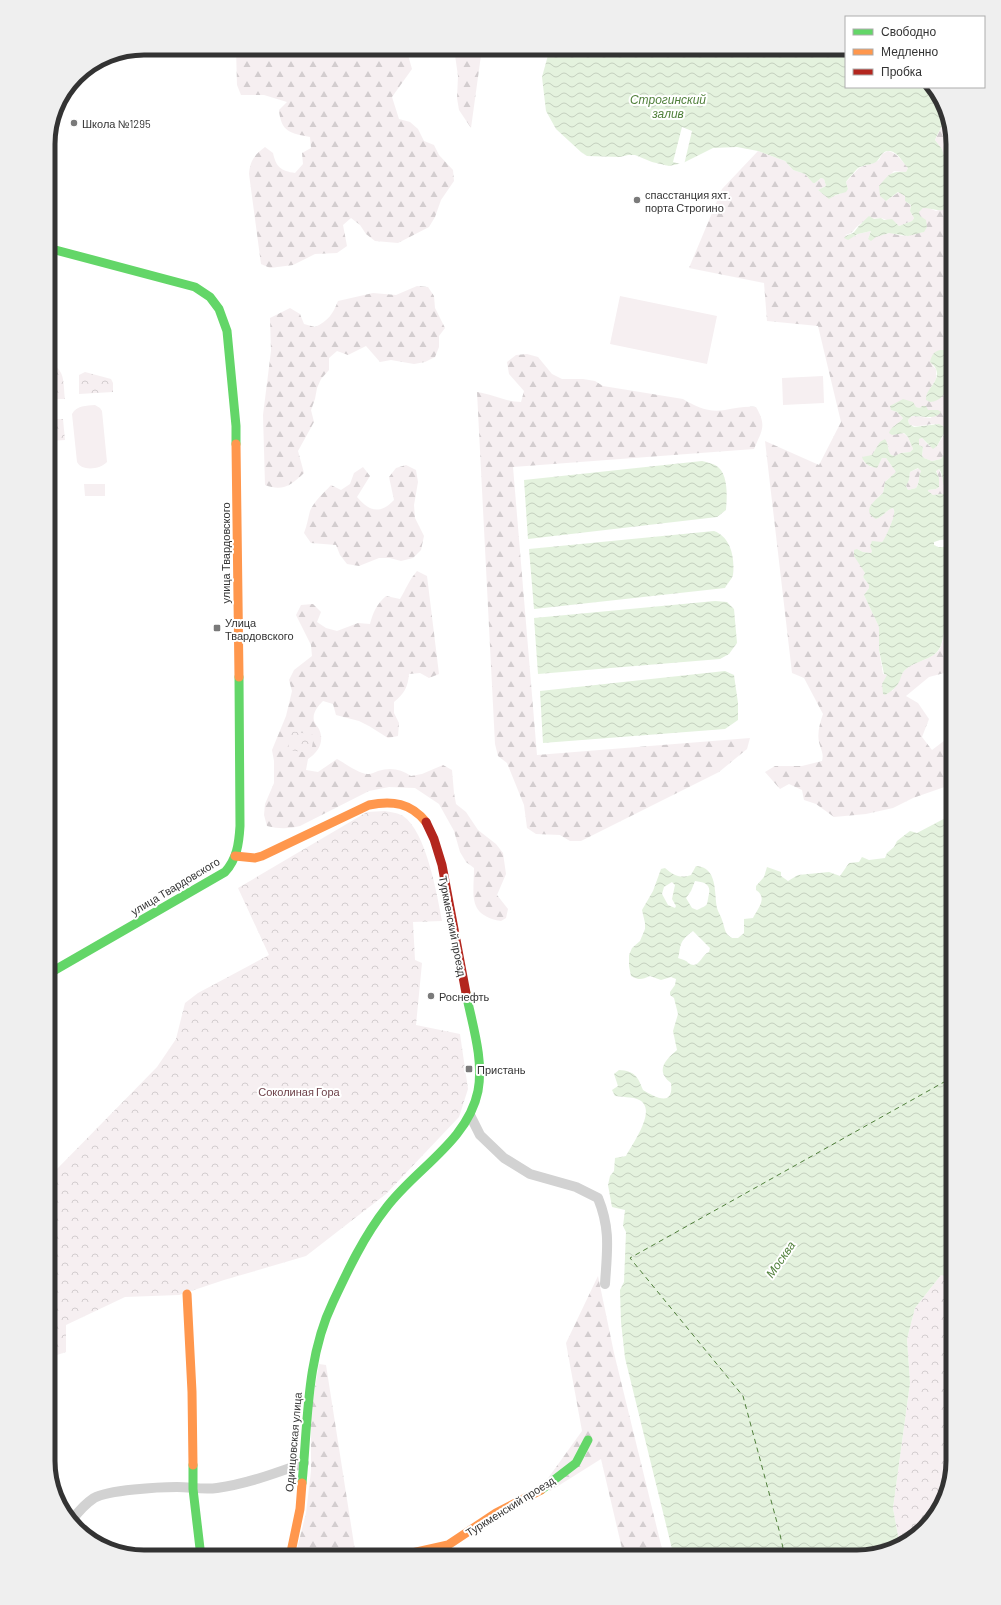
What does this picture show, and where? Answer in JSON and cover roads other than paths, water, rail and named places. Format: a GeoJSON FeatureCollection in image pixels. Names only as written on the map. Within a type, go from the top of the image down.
{"type":"FeatureCollection","features":[{"type":"Feature","properties":{"kind":"street","name":"улица Твардовского"},"geometry":{"type":"LineString","coordinates":[[55,250],[195,287],[210,297],[219,309],[224,320],[232,381],[237,451],[240,826],[240,837],[235,856],[229,868],[222,874],[55,970]]}},
{"type":"Feature","properties":{"kind":"street","name":"Туркменский проезд"},"geometry":{"type":"LineString","coordinates":[[235,856],[260,857],[360,808],[378,802],[397,802],[410,806],[420,814],[430,829],[437,848],[446,886],[476,1046],[479,1067],[479,1084],[470,1115]]}},
{"type":"Feature","properties":{"kind":"street"},"geometry":{"type":"LineString","coordinates":[[470,1115],[480,1134],[504,1158],[530,1174],[576,1187],[598,1198],[605,1215],[608,1242],[605,1284]]}},
{"type":"Feature","properties":{"kind":"street","name":"Одинцовская улица"},"geometry":{"type":"LineString","coordinates":[[291,1550],[300,1509],[307,1403],[320,1341],[332,1304],[367,1236],[386,1207],[458,1133],[470,1115]]}},
{"type":"Feature","properties":{"kind":"street"},"geometry":{"type":"LineString","coordinates":[[187,1294],[192,1392],[193,1489],[200,1550]]}},
{"type":"Feature","properties":{"kind":"street","name":"Туркменский проезд"},"geometry":{"type":"LineString","coordinates":[[426,1550],[448,1545],[496,1513],[538,1492],[576,1463],[588,1440]]}},
{"type":"Feature","properties":{"kind":"street"},"geometry":{"type":"LineString","coordinates":[[75,1517],[81,1508],[94,1498],[109,1492],[178,1487],[193,1489],[216,1488],[245,1482],[304,1463]]}},
{"type":"Feature","properties":{"kind":"water","name":"Строгинский залив"},"geometry":{"type":"Polygon","coordinates":[[[548,55],[845,55],[845,88],[926,88],[931,95],[937,105],[944,124],[935,140],[942,149],[946,158],[946,206],[943,210],[923,208],[919,212],[920,216],[926,220],[927,227],[924,232],[908,236],[889,233],[876,237],[871,241],[868,239],[871,231],[858,234],[848,240],[844,238],[854,232],[869,216],[874,219],[892,219],[899,226],[912,221],[914,218],[910,211],[911,205],[905,201],[905,196],[898,192],[886,201],[880,196],[879,186],[885,179],[891,174],[897,172],[906,172],[908,168],[893,152],[887,151],[876,162],[858,168],[846,182],[848,189],[846,192],[829,199],[818,190],[826,186],[824,179],[821,178],[813,183],[805,174],[793,170],[785,161],[758,151],[737,147],[713,148],[683,163],[669,166],[652,162],[635,155],[620,157],[587,156],[556,129],[546,111],[542,77],[548,55]]]}},
{"type":"Feature","properties":{"kind":"water"},"geometry":{"type":"Polygon","coordinates":[[[940,350],[946,352],[946,391],[937,400],[930,402],[926,400],[926,396],[935,381],[937,374],[936,368],[930,362],[931,357],[940,350]]]}},
{"type":"Feature","properties":{"kind":"water"},"geometry":{"type":"Polygon","coordinates":[[[903,399],[913,402],[916,407],[920,408],[922,406],[926,406],[928,410],[938,410],[941,412],[932,417],[912,416],[908,420],[909,424],[914,427],[939,424],[946,430],[937,446],[933,449],[922,438],[919,439],[919,445],[923,447],[922,456],[932,461],[941,459],[944,455],[946,447],[946,489],[939,469],[936,471],[939,478],[939,487],[928,491],[933,495],[946,494],[946,540],[934,542],[934,545],[938,547],[946,547],[946,627],[939,650],[932,656],[907,668],[896,687],[885,695],[883,694],[882,684],[887,675],[884,674],[879,650],[879,627],[864,595],[869,588],[869,585],[863,577],[865,573],[854,556],[854,550],[857,549],[863,552],[871,553],[872,551],[870,546],[872,541],[882,542],[894,516],[893,508],[876,519],[871,516],[869,509],[873,502],[883,493],[885,482],[896,472],[886,458],[882,458],[877,468],[868,465],[864,462],[862,457],[872,455],[880,442],[885,439],[891,455],[895,456],[901,453],[910,452],[913,449],[908,437],[904,433],[892,435],[889,433],[891,429],[903,418],[897,412],[891,410],[890,406],[903,399]],[[918,468],[910,472],[909,480],[906,486],[908,490],[916,488],[921,471],[918,468]]]}},
{"type":"Feature","properties":{"kind":"water"},"geometry":{"type":"Polygon","coordinates":[[[702,461],[720,468],[725,479],[727,492],[726,510],[717,517],[528,539],[524,480],[702,461]]]}},
{"type":"Feature","properties":{"kind":"water"},"geometry":{"type":"Polygon","coordinates":[[[714,531],[724,538],[731,549],[733,575],[725,588],[534,609],[529,549],[714,531]]]}},
{"type":"Feature","properties":{"kind":"water"},"geometry":{"type":"Polygon","coordinates":[[[715,601],[727,602],[734,609],[737,643],[729,654],[720,659],[538,674],[534,618],[715,601]]]}},
{"type":"Feature","properties":{"kind":"water"},"geometry":{"type":"Polygon","coordinates":[[[725,671],[734,675],[738,703],[738,720],[725,729],[543,743],[540,691],[725,671]]]}},
{"type":"Feature","properties":{"kind":"water","name":"Москва"},"geometry":{"type":"Polygon","coordinates":[[[946,818],[946,1276],[941,1275],[915,1308],[907,1339],[910,1383],[893,1508],[899,1539],[886,1545],[857,1550],[672,1550],[625,1358],[621,1322],[620,1290],[624,1282],[626,1232],[623,1226],[625,1210],[612,1207],[608,1185],[610,1176],[614,1171],[615,1158],[626,1156],[642,1126],[646,1110],[643,1103],[637,1099],[615,1096],[612,1090],[618,1086],[614,1074],[619,1070],[632,1073],[637,1078],[643,1090],[658,1097],[667,1098],[670,1096],[671,1083],[666,1079],[663,1070],[666,1062],[677,1050],[673,1031],[678,1014],[674,998],[670,995],[676,979],[671,977],[661,980],[650,976],[639,979],[631,976],[629,955],[632,948],[640,941],[645,929],[642,910],[653,891],[661,869],[665,868],[671,873],[683,877],[691,875],[696,866],[703,867],[712,876],[717,908],[726,932],[732,938],[738,938],[744,933],[744,919],[753,918],[761,903],[761,896],[756,890],[756,886],[764,877],[767,867],[781,872],[781,876],[788,881],[798,875],[829,872],[840,876],[849,863],[859,862],[862,857],[869,860],[885,858],[887,853],[894,847],[897,841],[910,831],[917,833],[946,818]],[[695,881],[686,898],[692,908],[697,910],[706,905],[709,888],[704,883],[695,881]],[[672,882],[664,887],[662,894],[668,905],[675,908],[676,906],[672,899],[675,885],[672,882]],[[693,931],[682,942],[678,958],[696,965],[704,955],[709,952],[710,948],[693,931]]]}},
{"type":"Feature","properties":{"kind":"place","name":"Школа №1295"},"geometry":{"type":"Point","coordinates":[74,123]}},
{"type":"Feature","properties":{"kind":"place","name":"спасстанция яхт. порта Строгино"},"geometry":{"type":"Point","coordinates":[637,200]}},
{"type":"Feature","properties":{"kind":"place","name":"Улица Твардовского"},"geometry":{"type":"Point","coordinates":[217,628]}},
{"type":"Feature","properties":{"kind":"place","name":"Роснефть"},"geometry":{"type":"Point","coordinates":[431,996]}},
{"type":"Feature","properties":{"kind":"place","name":"Пристань"},"geometry":{"type":"Point","coordinates":[469,1069]}},
{"type":"Feature","properties":{"kind":"park label","name":"Соколиная Гора"},"geometry":{"type":"Point","coordinates":[299,1091]}}]}
